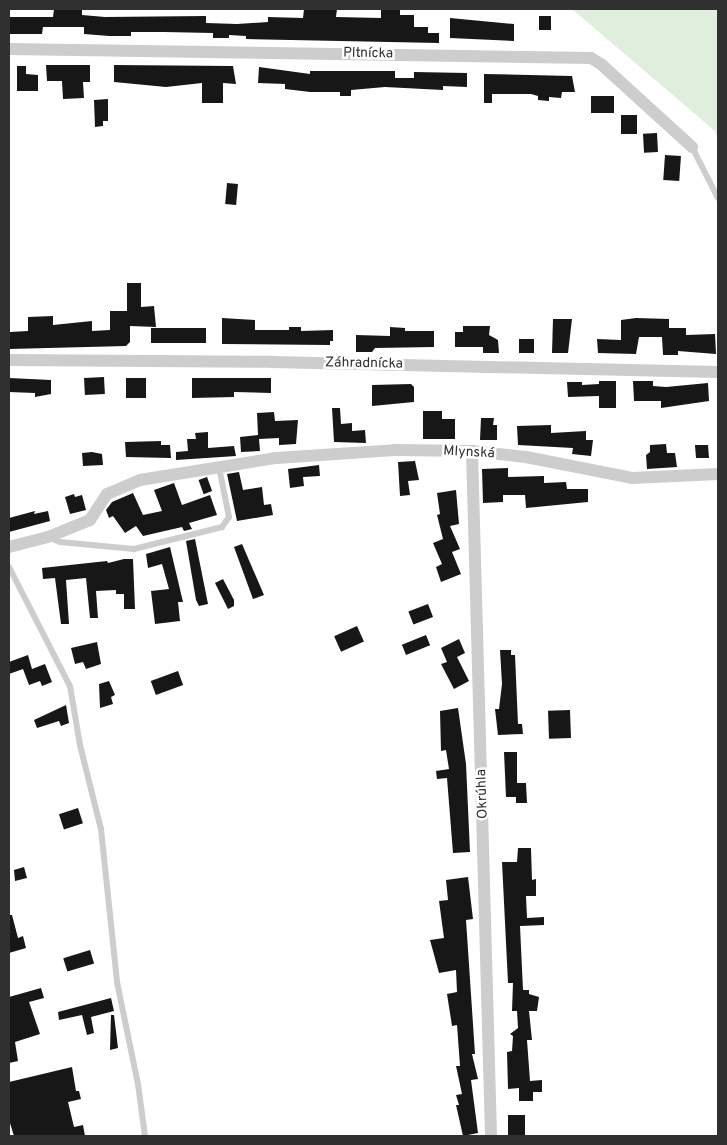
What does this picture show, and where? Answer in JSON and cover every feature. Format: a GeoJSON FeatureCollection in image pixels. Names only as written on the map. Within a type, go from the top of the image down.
{"type":"FeatureCollection","features":[{"type":"Feature","properties":{"kind":"street","name":"Pltnícka"},"geometry":{"type":"LineString","coordinates":[[9,49],[591,58],[602,65],[692,147]]}},
{"type":"Feature","properties":{"kind":"street","name":"Záhradnícka"},"geometry":{"type":"LineString","coordinates":[[9,360],[272,362],[718,372]]}},
{"type":"Feature","properties":{"kind":"street","name":"Mlynská"},"geometry":{"type":"LineString","coordinates":[[9,547],[48,537],[90,520],[107,494],[140,480],[276,458],[395,450],[472,451],[526,457],[632,478],[718,474]]}},
{"type":"Feature","properties":{"kind":"street","name":"Okrúhla"},"geometry":{"type":"LineString","coordinates":[[472,451],[491,1136]]}},
{"type":"Feature","properties":{"kind":"lane"},"geometry":{"type":"LineString","coordinates":[[692,147],[718,198]]}},
{"type":"Feature","properties":{"kind":"lane","name":"Mlynská"},"geometry":{"type":"LineString","coordinates":[[48,537],[60,542],[134,549],[222,527],[229,517],[219,467]]}},
{"type":"Feature","properties":{"kind":"lane"},"geometry":{"type":"LineString","coordinates":[[9,567],[70,686],[80,745],[102,830],[117,982],[138,1084],[145,1136]]}},
{"type":"Feature","properties":{"kind":"green space"},"geometry":{"type":"Polygon","coordinates":[[[572,9],[718,9],[718,140],[715,131],[572,9]]]}},
{"type":"Feature","properties":{"kind":"building"},"geometry":{"type":"Polygon","coordinates":[[[54,9],[82,9],[82,15],[105,17],[206,16],[206,23],[237,24],[268,22],[268,17],[303,18],[304,9],[337,9],[336,17],[381,18],[381,9],[400,9],[400,15],[414,15],[414,27],[428,27],[428,33],[439,33],[439,43],[246,39],[246,36],[229,35],[229,38],[213,38],[213,33],[131,32],[131,36],[109,36],[84,34],[84,27],[43,27],[42,34],[9,34],[9,17],[53,17],[54,9]]]}},
{"type":"Feature","properties":{"kind":"building"},"geometry":{"type":"Polygon","coordinates":[[[539,16],[551,16],[551,30],[539,30],[539,16]]]}},
{"type":"Feature","properties":{"kind":"building"},"geometry":{"type":"Polygon","coordinates":[[[450,18],[514,24],[514,41],[450,38],[450,18]]]}},
{"type":"Feature","properties":{"kind":"building"},"geometry":{"type":"Polygon","coordinates":[[[46,65],[90,65],[90,82],[83,82],[84,98],[63,99],[62,81],[47,81],[46,65]]]}},
{"type":"Feature","properties":{"kind":"building"},"geometry":{"type":"Polygon","coordinates":[[[114,65],[233,66],[236,84],[223,83],[223,103],[202,103],[202,83],[166,87],[114,82],[114,65]]]}},
{"type":"Feature","properties":{"kind":"building"},"geometry":{"type":"Polygon","coordinates":[[[17,66],[26,66],[26,74],[38,75],[38,91],[17,91],[17,66]]]}},
{"type":"Feature","properties":{"kind":"building"},"geometry":{"type":"Polygon","coordinates":[[[259,67],[310,74],[310,71],[395,71],[395,78],[414,78],[414,72],[467,73],[467,87],[443,86],[443,90],[385,87],[351,90],[351,96],[340,96],[340,92],[310,92],[285,89],[285,84],[258,83],[259,67]]]}},
{"type":"Feature","properties":{"kind":"building"},"geometry":{"type":"Polygon","coordinates":[[[484,74],[572,76],[575,92],[562,92],[561,98],[549,97],[549,101],[538,100],[538,96],[531,94],[492,94],[492,103],[484,103],[484,74]]]}},
{"type":"Feature","properties":{"kind":"building"},"geometry":{"type":"Polygon","coordinates":[[[591,96],[614,96],[614,113],[591,113],[591,96]]]}},
{"type":"Feature","properties":{"kind":"building"},"geometry":{"type":"Polygon","coordinates":[[[108,99],[108,121],[103,121],[103,126],[95,127],[94,100],[108,99]]]}},
{"type":"Feature","properties":{"kind":"building"},"geometry":{"type":"Polygon","coordinates":[[[621,115],[637,115],[637,134],[621,134],[621,115]]]}},
{"type":"Feature","properties":{"kind":"building"},"geometry":{"type":"Polygon","coordinates":[[[657,133],[658,152],[644,153],[643,134],[657,133]]]}},
{"type":"Feature","properties":{"kind":"building"},"geometry":{"type":"Polygon","coordinates":[[[665,155],[681,156],[679,181],[663,180],[665,155]]]}},
{"type":"Feature","properties":{"kind":"building"},"geometry":{"type":"Polygon","coordinates":[[[227,183],[238,184],[236,205],[225,204],[227,183]]]}},
{"type":"Feature","properties":{"kind":"building"},"geometry":{"type":"Polygon","coordinates":[[[127,283],[141,283],[141,307],[154,306],[156,327],[130,326],[130,342],[126,346],[9,349],[10,332],[28,331],[28,317],[53,316],[53,325],[92,321],[92,331],[110,330],[110,311],[127,311],[127,283]]]}},
{"type":"Feature","properties":{"kind":"building"},"geometry":{"type":"Polygon","coordinates":[[[222,318],[255,320],[255,330],[289,330],[289,327],[301,327],[301,331],[333,330],[333,341],[330,341],[330,345],[222,344],[222,318]]]}},
{"type":"Feature","properties":{"kind":"building"},"geometry":{"type":"Polygon","coordinates":[[[636,318],[669,319],[669,328],[686,328],[686,335],[715,334],[716,354],[678,351],[678,355],[663,355],[662,337],[639,337],[636,354],[598,353],[597,339],[621,340],[621,320],[636,318]]]}},
{"type":"Feature","properties":{"kind":"building"},"geometry":{"type":"Polygon","coordinates":[[[553,319],[572,319],[568,353],[552,353],[553,319]]]}},
{"type":"Feature","properties":{"kind":"building"},"geometry":{"type":"Polygon","coordinates":[[[463,326],[490,326],[489,335],[498,340],[499,353],[483,353],[483,347],[455,347],[455,332],[463,332],[463,326]]]}},
{"type":"Feature","properties":{"kind":"building"},"geometry":{"type":"Polygon","coordinates":[[[390,327],[405,328],[405,331],[434,331],[434,347],[375,348],[372,352],[356,352],[356,335],[390,336],[390,327]]]}},
{"type":"Feature","properties":{"kind":"building"},"geometry":{"type":"Polygon","coordinates":[[[151,328],[206,328],[206,343],[151,343],[151,328]]]}},
{"type":"Feature","properties":{"kind":"building"},"geometry":{"type":"Polygon","coordinates":[[[519,339],[534,339],[534,353],[519,353],[519,339]]]}},
{"type":"Feature","properties":{"kind":"building"},"geometry":{"type":"Polygon","coordinates":[[[104,377],[105,394],[85,395],[84,378],[104,377]]]}},
{"type":"Feature","properties":{"kind":"building"},"geometry":{"type":"Polygon","coordinates":[[[9,378],[51,380],[51,394],[35,397],[35,393],[9,392],[9,378]]]}},
{"type":"Feature","properties":{"kind":"building"},"geometry":{"type":"Polygon","coordinates":[[[126,378],[146,378],[146,398],[126,398],[126,378]]]}},
{"type":"Feature","properties":{"kind":"building"},"geometry":{"type":"Polygon","coordinates":[[[192,378],[271,378],[271,393],[234,392],[234,397],[192,398],[192,378]]]}},
{"type":"Feature","properties":{"kind":"building"},"geometry":{"type":"Polygon","coordinates":[[[599,381],[616,381],[616,408],[599,408],[599,396],[568,397],[567,382],[582,382],[582,385],[599,384],[599,381]]]}},
{"type":"Feature","properties":{"kind":"building"},"geometry":{"type":"Polygon","coordinates":[[[633,381],[653,381],[653,386],[666,387],[708,383],[709,401],[661,408],[661,401],[634,401],[633,381]]]}},
{"type":"Feature","properties":{"kind":"building"},"geometry":{"type":"Polygon","coordinates":[[[411,384],[414,387],[414,402],[372,406],[372,385],[411,384]]]}},
{"type":"Feature","properties":{"kind":"building"},"geometry":{"type":"Polygon","coordinates":[[[332,408],[340,408],[341,424],[352,423],[352,431],[365,430],[366,443],[334,442],[332,408]]]}},
{"type":"Feature","properties":{"kind":"building"},"geometry":{"type":"Polygon","coordinates":[[[423,411],[442,411],[442,419],[455,419],[455,439],[423,439],[423,411]]]}},
{"type":"Feature","properties":{"kind":"building"},"geometry":{"type":"Polygon","coordinates":[[[274,412],[275,421],[298,420],[296,444],[279,445],[279,438],[259,439],[260,451],[241,452],[240,437],[258,435],[257,413],[274,412]]]}},
{"type":"Feature","properties":{"kind":"building"},"geometry":{"type":"Polygon","coordinates":[[[481,418],[494,418],[493,425],[497,425],[497,440],[480,440],[481,418]]]}},
{"type":"Feature","properties":{"kind":"building"},"geometry":{"type":"Polygon","coordinates":[[[551,425],[551,433],[586,431],[586,440],[593,440],[591,456],[572,454],[573,448],[518,445],[517,426],[551,425]]]}},
{"type":"Feature","properties":{"kind":"building"},"geometry":{"type":"Polygon","coordinates":[[[208,432],[208,448],[234,446],[236,456],[176,460],[176,452],[188,451],[187,439],[196,439],[195,433],[208,432]]]}},
{"type":"Feature","properties":{"kind":"building"},"geometry":{"type":"Polygon","coordinates":[[[161,441],[161,445],[170,445],[171,458],[126,457],[125,442],[161,441]]]}},
{"type":"Feature","properties":{"kind":"building"},"geometry":{"type":"Polygon","coordinates":[[[666,444],[667,453],[675,453],[677,467],[647,469],[646,455],[650,452],[650,445],[666,444]]]}},
{"type":"Feature","properties":{"kind":"building"},"geometry":{"type":"Polygon","coordinates":[[[695,445],[708,445],[709,458],[696,458],[695,445]]]}},
{"type":"Feature","properties":{"kind":"building"},"geometry":{"type":"Polygon","coordinates":[[[82,453],[102,454],[103,465],[83,466],[82,453]]]}},
{"type":"Feature","properties":{"kind":"building"},"geometry":{"type":"Polygon","coordinates":[[[415,461],[419,480],[408,481],[410,495],[400,496],[398,462],[415,461]]]}},
{"type":"Feature","properties":{"kind":"building"},"geometry":{"type":"Polygon","coordinates":[[[319,465],[320,476],[303,477],[304,486],[290,488],[288,469],[319,465]]]}},
{"type":"Feature","properties":{"kind":"building"},"geometry":{"type":"Polygon","coordinates":[[[508,468],[508,477],[544,476],[544,483],[566,482],[567,489],[588,489],[588,502],[526,508],[525,495],[503,495],[503,502],[483,503],[482,469],[508,468]]]}},
{"type":"Feature","properties":{"kind":"building"},"geometry":{"type":"Polygon","coordinates":[[[239,472],[243,490],[262,487],[264,505],[271,504],[273,515],[237,521],[227,474],[239,472]]]}},
{"type":"Feature","properties":{"kind":"building"},"geometry":{"type":"Polygon","coordinates":[[[207,477],[212,491],[204,494],[199,480],[207,477]]]}},
{"type":"Feature","properties":{"kind":"building"},"geometry":{"type":"Polygon","coordinates":[[[174,483],[182,505],[210,495],[217,515],[189,523],[192,529],[184,531],[182,527],[143,536],[136,526],[125,533],[113,516],[109,518],[106,510],[112,502],[133,493],[143,515],[162,511],[154,490],[174,483]]]}},
{"type":"Feature","properties":{"kind":"building"},"geometry":{"type":"Polygon","coordinates":[[[456,490],[459,524],[450,526],[460,549],[452,552],[461,574],[441,582],[436,567],[442,564],[433,543],[443,539],[437,515],[440,514],[437,493],[456,490]]]}},
{"type":"Feature","properties":{"kind":"building"},"geometry":{"type":"Polygon","coordinates":[[[74,494],[75,497],[82,495],[86,510],[70,514],[65,497],[74,494]]]}},
{"type":"Feature","properties":{"kind":"building"},"geometry":{"type":"Polygon","coordinates":[[[35,511],[34,514],[48,511],[50,521],[9,532],[9,518],[35,511]]]}},
{"type":"Feature","properties":{"kind":"building"},"geometry":{"type":"Polygon","coordinates":[[[195,539],[208,604],[199,606],[196,600],[186,541],[195,539]]]}},
{"type":"Feature","properties":{"kind":"building"},"geometry":{"type":"Polygon","coordinates":[[[242,544],[264,595],[253,599],[234,547],[242,544]]]}},
{"type":"Feature","properties":{"kind":"building"},"geometry":{"type":"Polygon","coordinates":[[[170,547],[183,602],[178,602],[180,621],[155,624],[151,591],[169,589],[162,564],[148,568],[146,554],[170,547]]]}},
{"type":"Feature","properties":{"kind":"building"},"geometry":{"type":"Polygon","coordinates":[[[133,559],[135,609],[124,609],[124,594],[116,594],[116,590],[96,591],[98,618],[90,618],[86,578],[66,580],[69,624],[61,624],[55,578],[43,579],[42,568],[107,561],[108,563],[133,559]]]}},
{"type":"Feature","properties":{"kind":"building"},"geometry":{"type":"Polygon","coordinates":[[[223,579],[234,600],[234,606],[228,609],[215,583],[223,579]]]}},
{"type":"Feature","properties":{"kind":"building"},"geometry":{"type":"Polygon","coordinates":[[[428,604],[433,617],[413,625],[408,612],[428,604]]]}},
{"type":"Feature","properties":{"kind":"building"},"geometry":{"type":"Polygon","coordinates":[[[357,626],[364,642],[341,652],[334,636],[357,626]]]}},
{"type":"Feature","properties":{"kind":"building"},"geometry":{"type":"Polygon","coordinates":[[[426,635],[430,645],[406,655],[402,645],[426,635]]]}},
{"type":"Feature","properties":{"kind":"building"},"geometry":{"type":"Polygon","coordinates":[[[459,639],[465,653],[457,657],[469,681],[454,689],[441,664],[447,662],[441,648],[459,639]]]}},
{"type":"Feature","properties":{"kind":"building"},"geometry":{"type":"Polygon","coordinates":[[[97,642],[101,664],[86,669],[83,662],[75,664],[71,648],[97,642]]]}},
{"type":"Feature","properties":{"kind":"building"},"geometry":{"type":"Polygon","coordinates":[[[500,650],[511,650],[511,655],[515,655],[518,724],[522,724],[523,734],[498,735],[495,709],[499,709],[502,684],[500,650]]]}},
{"type":"Feature","properties":{"kind":"building"},"geometry":{"type":"Polygon","coordinates":[[[28,655],[32,669],[45,664],[52,682],[42,686],[40,681],[29,685],[23,669],[9,674],[9,662],[28,655]]]}},
{"type":"Feature","properties":{"kind":"building"},"geometry":{"type":"Polygon","coordinates":[[[178,671],[183,685],[156,695],[151,681],[178,671]]]}},
{"type":"Feature","properties":{"kind":"building"},"geometry":{"type":"Polygon","coordinates":[[[109,681],[115,695],[111,697],[113,704],[100,708],[99,684],[109,681]]]}},
{"type":"Feature","properties":{"kind":"building"},"geometry":{"type":"Polygon","coordinates":[[[66,705],[69,723],[61,726],[59,721],[37,728],[34,720],[66,705]]]}},
{"type":"Feature","properties":{"kind":"building"},"geometry":{"type":"Polygon","coordinates":[[[458,708],[466,764],[470,852],[453,853],[447,778],[437,779],[436,771],[449,769],[446,750],[441,751],[440,711],[458,708]]]}},
{"type":"Feature","properties":{"kind":"building"},"geometry":{"type":"Polygon","coordinates":[[[570,710],[571,738],[549,739],[548,711],[570,710]]]}},
{"type":"Feature","properties":{"kind":"building"},"geometry":{"type":"Polygon","coordinates":[[[504,752],[517,752],[517,783],[526,783],[527,803],[516,803],[516,797],[506,797],[504,752]]]}},
{"type":"Feature","properties":{"kind":"building"},"geometry":{"type":"Polygon","coordinates":[[[78,808],[83,823],[64,829],[59,814],[78,808]]]}},
{"type":"Feature","properties":{"kind":"building"},"geometry":{"type":"Polygon","coordinates":[[[518,848],[531,848],[532,880],[536,879],[536,896],[526,896],[527,918],[544,917],[544,925],[520,926],[523,990],[529,990],[529,994],[539,997],[537,1011],[529,1011],[532,1040],[527,1040],[530,1081],[542,1080],[542,1092],[533,1092],[533,1101],[519,1101],[519,1088],[508,1089],[507,1052],[512,1051],[513,1036],[510,1034],[518,1028],[517,1011],[512,1011],[513,983],[508,983],[502,862],[517,862],[518,848]]]}},
{"type":"Feature","properties":{"kind":"building"},"geometry":{"type":"Polygon","coordinates":[[[24,867],[27,878],[15,881],[14,870],[24,867]]]}},
{"type":"Feature","properties":{"kind":"building"},"geometry":{"type":"Polygon","coordinates":[[[468,877],[473,919],[466,920],[475,1054],[472,1054],[478,1079],[471,1080],[478,1133],[463,1136],[456,1105],[459,1105],[456,1095],[462,1094],[456,1066],[460,1066],[457,1025],[452,1026],[447,994],[457,992],[456,970],[439,973],[430,940],[444,938],[439,901],[448,900],[446,880],[468,877]]]}},
{"type":"Feature","properties":{"kind":"building"},"geometry":{"type":"Polygon","coordinates":[[[9,915],[12,915],[18,938],[23,936],[26,948],[9,953],[9,915]]]}},
{"type":"Feature","properties":{"kind":"building"},"geometry":{"type":"Polygon","coordinates":[[[90,950],[94,963],[67,972],[63,958],[90,950]]]}},
{"type":"Feature","properties":{"kind":"building"},"geometry":{"type":"Polygon","coordinates":[[[41,988],[44,998],[29,1002],[40,1034],[15,1042],[18,1061],[9,1063],[9,997],[41,988]]]}},
{"type":"Feature","properties":{"kind":"building"},"geometry":{"type":"Polygon","coordinates":[[[111,998],[114,1011],[91,1017],[94,1033],[87,1035],[82,1015],[59,1020],[58,1012],[111,998]]]}},
{"type":"Feature","properties":{"kind":"building"},"geometry":{"type":"Polygon","coordinates":[[[111,1015],[114,1015],[118,1048],[110,1050],[111,1015]]]}},
{"type":"Feature","properties":{"kind":"building"},"geometry":{"type":"Polygon","coordinates":[[[72,1067],[76,1091],[79,1091],[81,1099],[68,1102],[74,1127],[83,1125],[85,1136],[14,1136],[9,1120],[9,1082],[72,1067]]]}},
{"type":"Feature","properties":{"kind":"building"},"geometry":{"type":"Polygon","coordinates":[[[508,1115],[525,1115],[525,1135],[508,1135],[508,1115]]]}}]}
